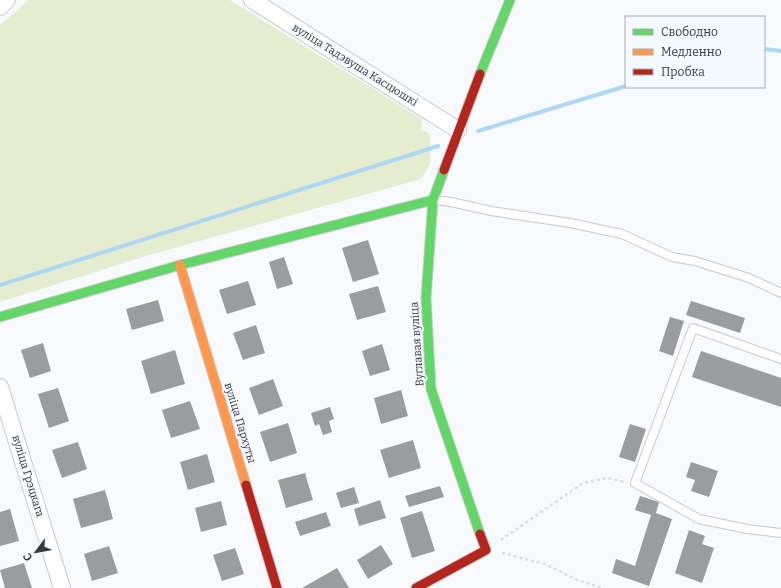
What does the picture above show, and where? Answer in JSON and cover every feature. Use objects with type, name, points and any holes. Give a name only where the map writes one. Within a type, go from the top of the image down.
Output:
[{"type":"street","name":"вуліца Тадэвуша Касцюшкі","points":[[252,0],[458,130]]},
{"type":"street","name":"Вуглавая вуліца","points":[[486,550],[431,389],[426,298],[433,200],[458,130],[510,0]]},
{"type":"street","points":[[0,317],[180,265],[433,200]]},
{"type":"street","name":"вуліца Пархуты","points":[[180,265],[277,588]]},
{"type":"street","name":"вуліца Грэцкага","points":[[0,387],[62,588]]},
{"type":"street","points":[[416,588],[486,550]]},
{"type":"lane","points":[[433,200],[451,202],[491,211],[570,223],[622,234],[672,257],[696,261],[749,278],[781,293]]},
{"type":"lane","points":[[781,359],[693,328],[635,484],[699,519],[747,529],[781,533]]},
{"type":"path","points":[[486,550],[583,483],[607,478],[635,484]]},
{"type":"path","points":[[486,550],[510,554],[545,564],[576,580],[603,588]]},
{"type":"green space","points":[[27,0],[230,0],[422,119],[421,129],[430,134],[430,164],[421,179],[146,256],[0,302],[0,25]]},
{"type":"building","points":[[368,240],[379,274],[353,282],[342,248]]},
{"type":"building","points":[[284,257],[293,284],[277,289],[269,262]]},
{"type":"building","points":[[248,281],[256,305],[227,314],[219,290]]},
{"type":"building","points":[[378,286],[386,312],[357,320],[349,294]]},
{"type":"building","points":[[158,300],[164,321],[132,330],[126,309]]},
{"type":"building","points":[[691,301],[745,318],[740,333],[686,315]]},
{"type":"building","points":[[670,317],[684,321],[673,356],[659,351]]},
{"type":"building","points":[[256,325],[265,353],[243,360],[233,333]]},
{"type":"building","points":[[43,343],[51,371],[30,378],[21,350]]},
{"type":"building","points":[[382,344],[390,370],[370,376],[362,351]]},
{"type":"building","points":[[175,350],[185,384],[151,394],[141,361]]},
{"type":"building","points":[[701,351],[781,378],[781,407],[692,377]]},
{"type":"building","points":[[273,379],[283,406],[259,415],[249,388]]},
{"type":"building","points":[[58,388],[69,421],[49,428],[38,394]]},
{"type":"building","points":[[401,390],[408,416],[381,424],[374,398]]},
{"type":"building","points":[[190,401],[200,429],[171,438],[162,410]]},
{"type":"building","points":[[330,407],[334,419],[329,421],[332,432],[323,435],[319,424],[315,426],[311,413]]},
{"type":"building","points":[[288,423],[297,453],[270,462],[260,432]]},
{"type":"building","points":[[630,424],[646,429],[635,462],[619,457]]},
{"type":"building","points":[[413,440],[421,468],[389,478],[380,450]]},
{"type":"building","points":[[78,442],[87,469],[62,478],[52,450]]},
{"type":"building","points":[[207,454],[215,482],[188,490],[180,462]]},
{"type":"building","points":[[691,462],[718,471],[709,497],[691,491],[695,480],[686,477]]},
{"type":"building","points":[[305,473],[313,500],[286,508],[278,480]]},
{"type":"building","points":[[440,486],[444,497],[409,507],[405,496]]},
{"type":"building","points":[[354,487],[359,503],[341,508],[336,493]]},
{"type":"building","points":[[105,490],[113,519],[81,528],[73,499]]},
{"type":"building","points":[[640,496],[659,502],[656,513],[672,519],[649,586],[612,573],[616,559],[635,566],[651,515],[635,510]]},
{"type":"building","points":[[380,500],[386,518],[359,526],[354,509]]},
{"type":"building","points":[[221,501],[227,525],[201,532],[195,508]]},
{"type":"building","points":[[10,509],[19,541],[0,546],[0,512]]},
{"type":"building","points":[[422,511],[435,551],[412,558],[400,518]]},
{"type":"building","points":[[326,512],[331,526],[300,536],[295,522]]},
{"type":"building","points":[[689,530],[705,536],[702,544],[714,548],[702,583],[675,573]]},
{"type":"building","points":[[381,545],[393,564],[368,579],[357,560]]},
{"type":"building","points":[[109,546],[118,573],[92,581],[84,554]]},
{"type":"building","points":[[235,548],[244,574],[222,581],[213,555]]},
{"type":"building","points":[[24,563],[32,588],[5,588],[0,570]]},
{"type":"building","points":[[337,568],[349,588],[302,588]]},
{"type":"waterway","points":[[765,49],[781,51]]},
{"type":"waterway","points":[[478,131],[625,86]]},
{"type":"waterway","points":[[0,285],[438,146]]},
{"type":"traffic: fast","points":[[480,74],[510,0]]},
{"type":"traffic: fast","points":[[444,170],[433,200],[426,298],[431,389],[480,534]]},
{"type":"traffic: fast","points":[[0,317],[180,265],[433,200]]},
{"type":"traffic: slow","points":[[180,265],[246,485]]},
{"type":"traffic: jam","points":[[444,170],[480,74]]},
{"type":"traffic: jam","points":[[246,485],[277,588]]},
{"type":"traffic: jam","points":[[416,588],[486,550],[480,534]]}]
